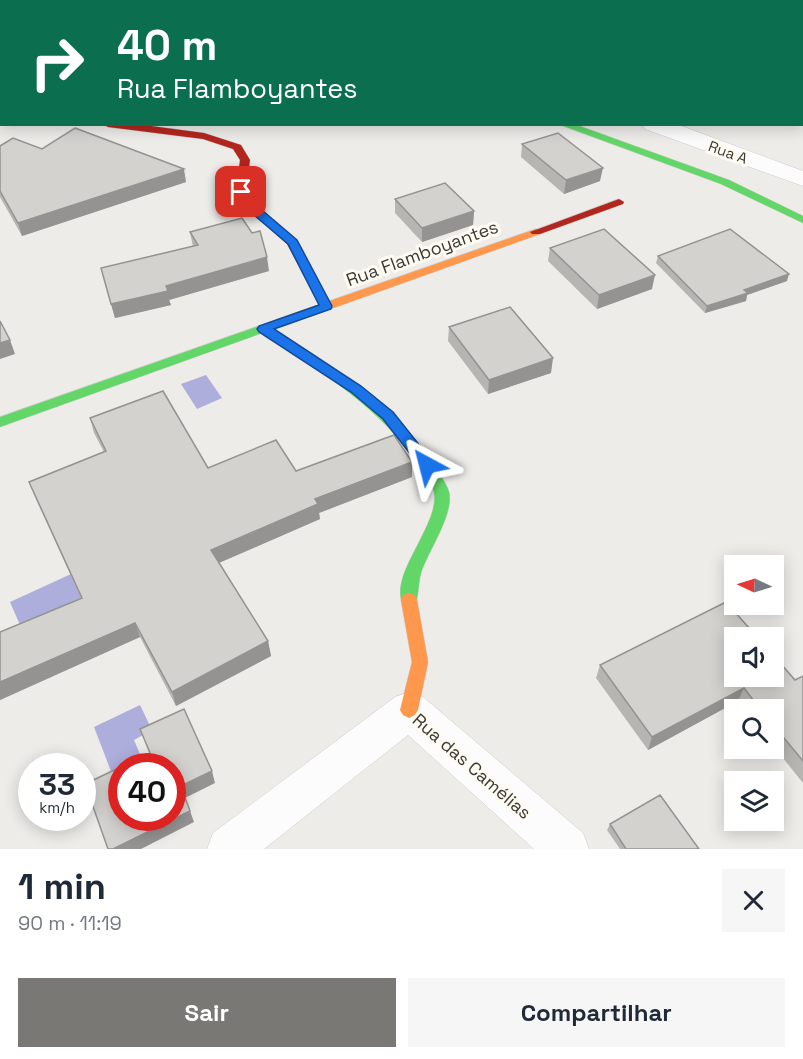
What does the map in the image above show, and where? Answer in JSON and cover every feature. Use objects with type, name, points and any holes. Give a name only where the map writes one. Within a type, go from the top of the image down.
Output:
[{"type":"street","points":[[124,126],[219,138],[239,148],[243,154],[244,166],[241,192],[252,207],[292,242],[326,306]]},
{"type":"street","points":[[569,126],[725,182],[803,220]]},
{"type":"street","name":"Rua A","points":[[658,126],[803,179]]},
{"type":"street","name":"Rua Flamboyantes","points":[[0,422],[619,202]]},
{"type":"street","name":"Rua das Camélias","points":[[264,329],[356,389],[388,416],[427,465],[443,494],[438,522],[408,585],[409,608],[420,662],[409,710],[567,849]]},
{"type":"street","points":[[229,849],[409,710]]},
{"type":"water","points":[[206,375],[222,398],[197,409],[181,384]]},
{"type":"water","points":[[71,574],[82,597],[20,625],[10,602]]},
{"type":"water","points":[[140,705],[152,730],[134,740],[139,753],[108,753],[108,763],[94,727]]},
{"type":"building","points":[[75,128],[184,169],[18,223],[0,191],[0,146],[13,138],[42,149]]},
{"type":"building","points":[[558,133],[603,168],[566,180],[522,144]]},
{"type":"building","points":[[445,183],[474,211],[422,228],[395,199]]},
{"type":"building","points":[[242,218],[252,233],[260,231],[267,257],[166,286],[168,291],[111,304],[101,268],[198,245],[190,232]]},
{"type":"building","points":[[604,229],[655,275],[599,295],[550,248]]},
{"type":"building","points":[[730,229],[789,274],[744,290],[748,293],[707,306],[658,256]]},
{"type":"building","points":[[510,307],[553,358],[489,380],[449,327]]},
{"type":"building","points":[[0,321],[10,340],[0,343]]},
{"type":"building","points":[[163,391],[208,468],[276,440],[296,471],[394,435],[412,462],[315,499],[318,504],[211,550],[268,641],[172,692],[135,623],[0,682],[0,632],[82,598],[29,482],[106,451],[90,418]]},
{"type":"building","points":[[724,603],[724,615],[738,615],[748,627],[724,627],[724,687],[784,687],[784,667],[795,680],[803,676],[803,761],[784,738],[784,699],[752,699],[744,688],[652,737],[600,665]]},
{"type":"building","points":[[184,709],[212,771],[186,784],[186,753],[150,753],[140,729]]},
{"type":"building","points":[[108,773],[108,831],[149,831],[113,849],[108,849],[96,815],[96,779]]},
{"type":"building","points":[[660,795],[699,849],[626,849],[610,824]]},
{"type":"building","points":[[186,800],[190,811],[186,813]]},
{"type":"traffic: fast","points":[[569,126],[725,182],[803,220]]},
{"type":"traffic: fast","points":[[0,422],[279,323]]},
{"type":"traffic: fast","points":[[264,329],[334,374],[378,409],[416,449],[438,485],[442,494],[440,511],[413,574],[409,600]]},
{"type":"traffic: slow","points":[[279,323],[536,232]]},
{"type":"traffic: slow","points":[[409,600],[420,662],[409,710]]},
{"type":"traffic: jam","points":[[124,126],[204,136],[237,147],[245,160],[241,192],[252,207],[292,242],[326,306]]},
{"type":"traffic: jam","points":[[536,232],[619,202]]},
{"type":"route","points":[[241,192],[252,207],[292,242],[326,306],[264,329],[356,389],[388,416],[427,465]]}]
